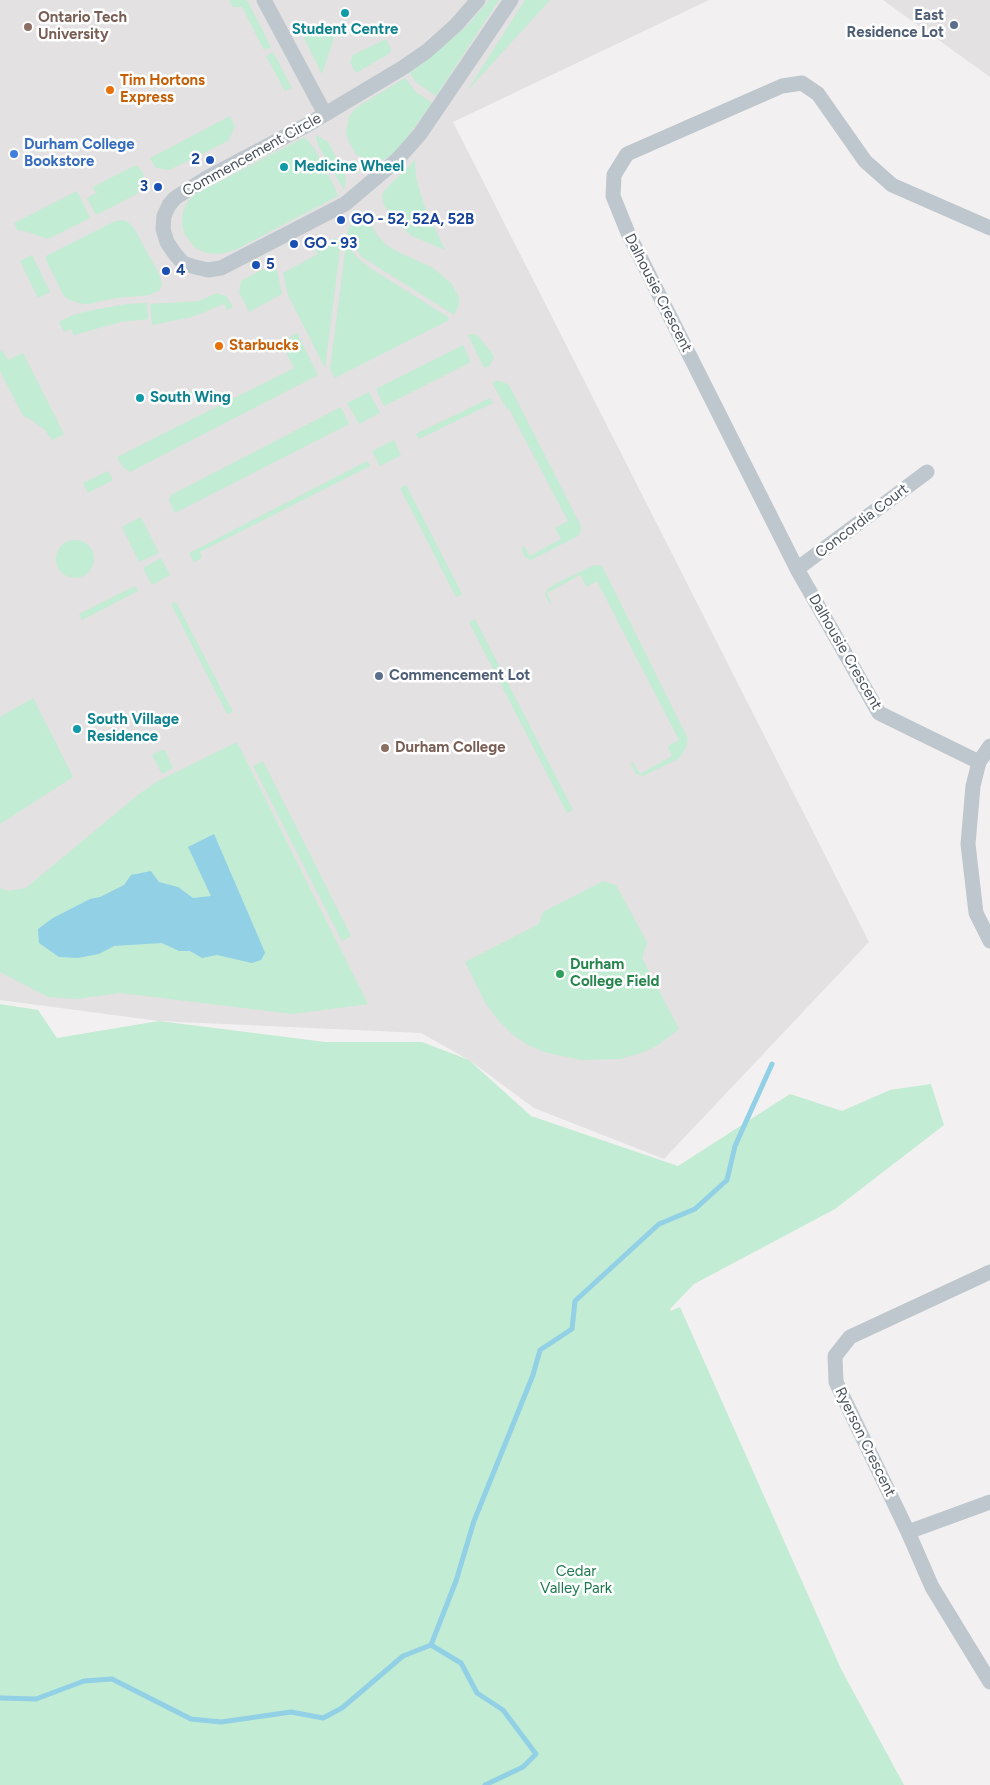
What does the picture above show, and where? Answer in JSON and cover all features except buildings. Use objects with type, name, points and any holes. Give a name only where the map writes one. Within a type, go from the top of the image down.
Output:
[{"type":"street","points":[[264,0],[325,114]]},
{"type":"street","name":"Commencement Circle","points":[[478,0],[456,25],[427,51],[404,67],[307,125],[192,186],[175,198],[164,216],[163,229],[167,242],[175,254],[184,262],[195,267],[208,270],[221,268],[345,204],[397,160],[420,134],[511,0]]},
{"type":"street","name":"Dalhousie Crescent","points":[[979,762],[879,713],[797,569],[628,233],[614,196],[614,175],[628,154],[782,86],[802,83],[818,94],[865,161],[892,185],[990,228]]},
{"type":"street","name":"Concordia Court","points":[[797,569],[927,472]]},
{"type":"street","points":[[990,746],[979,762],[973,786],[968,844],[976,913],[990,941]]},
{"type":"street","name":"Ryerson Crescent","points":[[990,1272],[850,1338],[835,1356],[836,1382],[908,1532],[932,1587],[990,1682]]},
{"type":"street","points":[[908,1532],[990,1502]]},
{"type":"shaded area","name":"Durham College","points":[[0,0],[709,0],[453,122],[869,942],[664,1159],[534,1108],[469,1060],[421,1033],[159,1021],[0,1000]]},
{"type":"shaded area","points":[[883,0],[990,0],[990,77]]},
{"type":"green space","points":[[229,0],[247,0],[271,47],[264,50],[242,7],[233,7]]},
{"type":"green space","points":[[489,0],[499,0],[436,96],[415,81],[410,73],[469,24]]},
{"type":"green space","points":[[525,0],[550,0],[467,91]]},
{"type":"green space","points":[[324,24],[334,32],[334,38],[322,74],[303,36],[319,25]]},
{"type":"green space","points":[[386,39],[391,49],[390,53],[356,73],[350,62],[353,55]]},
{"type":"green space","points":[[273,52],[292,88],[285,91],[266,56]]},
{"type":"green space","points":[[405,78],[416,92],[432,103],[393,154],[386,159],[377,161],[362,158],[356,154],[348,140],[346,132],[349,117],[362,104]]},
{"type":"green space","points":[[230,116],[235,127],[228,141],[169,170],[156,168],[150,158]]},
{"type":"green space","points":[[316,135],[328,142],[343,170],[346,180],[344,190],[318,145]]},
{"type":"green space","points":[[305,137],[315,150],[338,196],[235,250],[220,254],[206,253],[194,247],[184,233],[182,223],[183,212],[188,201],[195,194]]},
{"type":"green space","points":[[415,160],[416,178],[424,205],[445,250],[412,236],[399,225],[384,205],[382,196],[384,191]]},
{"type":"green space","points":[[136,165],[143,173],[144,178],[137,194],[96,215],[87,198],[96,193],[93,187]]},
{"type":"green space","points":[[77,191],[90,218],[48,239],[21,230],[18,231],[14,223]]},
{"type":"green space","points":[[365,217],[385,244],[433,268],[451,283],[459,298],[459,304],[454,315],[362,257],[347,236],[349,227]]},
{"type":"green space","points":[[123,220],[134,228],[160,276],[162,284],[160,290],[149,295],[116,298],[89,304],[69,300],[64,296],[46,260],[46,256],[113,222]]},
{"type":"green space","points":[[335,238],[341,242],[325,368],[288,295],[283,273],[318,254],[315,248]]},
{"type":"green space","points":[[346,245],[370,268],[448,317],[449,320],[335,378],[330,369]]},
{"type":"green space","points":[[32,255],[50,292],[38,298],[20,261]]},
{"type":"green space","points":[[275,263],[282,294],[249,312],[239,292],[241,281]]},
{"type":"green space","points":[[217,293],[226,296],[233,307],[227,310],[224,304],[192,317],[152,325],[150,304],[199,301]]},
{"type":"green space","points":[[147,303],[148,319],[121,322],[74,335],[71,329],[64,332],[59,322],[73,315],[93,310],[127,304]]},
{"type":"green space","points":[[297,333],[318,375],[130,472],[122,466],[117,457],[294,368],[281,342]]},
{"type":"green space","points":[[474,334],[478,336],[494,358],[489,366],[484,368],[468,335]]},
{"type":"green space","points":[[463,345],[471,362],[384,406],[376,389]]},
{"type":"green space","points":[[2,350],[8,360],[23,353],[64,434],[52,440],[45,430],[23,416],[0,371],[0,352]]},
{"type":"green space","points":[[496,381],[509,385],[581,526],[578,536],[531,560],[525,557],[522,547],[524,546],[530,556],[561,539],[555,528],[568,521],[509,409],[507,409],[492,383]]},
{"type":"green space","points":[[369,392],[380,413],[359,424],[347,403]]},
{"type":"green space","points":[[490,398],[493,403],[419,439],[416,434]]},
{"type":"green space","points":[[341,407],[349,424],[175,513],[169,500],[171,495]]},
{"type":"green space","points":[[394,440],[401,455],[380,466],[372,451]]},
{"type":"green space","points":[[367,461],[370,466],[200,552],[202,558],[194,562],[189,553]]},
{"type":"green space","points":[[108,471],[113,480],[88,493],[83,483]]},
{"type":"green space","points":[[406,485],[462,594],[456,597],[400,488]]},
{"type":"green space","points":[[141,517],[159,553],[139,562],[122,527]]},
{"type":"green space","points":[[75,540],[88,546],[94,559],[88,572],[75,578],[62,572],[56,559],[62,546]]},
{"type":"green space","points":[[161,558],[170,575],[152,585],[143,568]]},
{"type":"green space","points":[[594,565],[602,566],[687,737],[687,745],[678,759],[643,776],[636,774],[631,765],[632,761],[640,774],[672,756],[668,746],[679,740],[597,581],[587,587],[580,575],[547,593],[552,604],[545,594],[555,584]]},
{"type":"green space","points":[[135,586],[138,591],[82,620],[79,614]]},
{"type":"green space","points":[[176,602],[233,712],[227,714],[171,604]]},
{"type":"green space","points":[[475,619],[573,810],[567,813],[469,622]]},
{"type":"green space","points":[[33,698],[73,777],[0,824],[0,717]]},
{"type":"green space","points":[[237,742],[368,1004],[293,1014],[120,993],[76,999],[48,997],[0,972],[0,888],[8,891],[26,888],[139,794],[158,781]]},
{"type":"green space","points":[[165,750],[173,768],[162,774],[152,755]]},
{"type":"green space","points":[[263,761],[351,936],[342,941],[253,766]]},
{"type":"green space","name":"Durham College Field","points":[[603,881],[616,885],[647,942],[642,958],[679,1029],[658,1045],[641,1053],[620,1059],[581,1060],[544,1052],[526,1044],[512,1034],[498,1020],[486,1004],[465,962],[539,924],[543,912]]},
{"type":"green space","name":"Cedar Valley Park","points":[[0,1004],[38,1010],[57,1038],[159,1021],[325,1042],[422,1042],[469,1060],[531,1116],[678,1166],[790,1094],[842,1111],[890,1090],[931,1084],[944,1125],[835,1209],[694,1284],[670,1309],[671,1311],[680,1307],[841,1669],[904,1785],[0,1785]]},
{"type":"water","points":[[214,834],[265,953],[261,960],[252,963],[217,955],[202,958],[190,951],[179,951],[162,943],[114,946],[99,954],[78,958],[59,957],[39,943],[38,929],[53,918],[90,899],[100,897],[124,885],[131,875],[151,871],[159,882],[178,887],[193,898],[211,896],[188,847]]},
{"type":"waterway","points":[[431,1645],[456,1581],[474,1521],[533,1375],[540,1350],[572,1329],[575,1301],[659,1224],[695,1209],[727,1180],[735,1146],[772,1064]]},
{"type":"waterway","points":[[431,1645],[461,1663],[477,1693],[503,1710],[536,1754],[523,1767],[485,1785]]},
{"type":"waterway","points":[[0,1698],[36,1699],[84,1681],[112,1679],[191,1719],[221,1722],[291,1712],[323,1718],[342,1708],[403,1656],[431,1645]]},
{"type":"place","name":"Student Centre","points":[[345,13]]},
{"type":"place","name":"East Residence Lot","points":[[954,25]]},
{"type":"place","name":"Ontario Tech University","points":[[28,27]]},
{"type":"place","name":"Tim Hortons Express","points":[[110,90]]},
{"type":"place","name":"Durham College Bookstore","points":[[14,154]]},
{"type":"place","name":"2","points":[[210,160]]},
{"type":"place","name":"Medicine Wheel","points":[[284,167]]},
{"type":"place","name":"3","points":[[158,187]]},
{"type":"place","name":"GO - 52, 52A, 52B","points":[[341,220]]},
{"type":"place","name":"GO - 93","points":[[294,244]]},
{"type":"place","name":"5","points":[[256,265]]},
{"type":"place","name":"4","points":[[166,271]]},
{"type":"place","name":"Starbucks","points":[[219,346]]},
{"type":"place","name":"South Wing","points":[[140,398]]},
{"type":"place","name":"Commencement Lot","points":[[379,676]]},
{"type":"place","name":"South Village Residence","points":[[77,729]]},
{"type":"place","name":"Durham College","points":[[385,748]]},
{"type":"place","name":"Durham College Field","points":[[560,974]]}]
